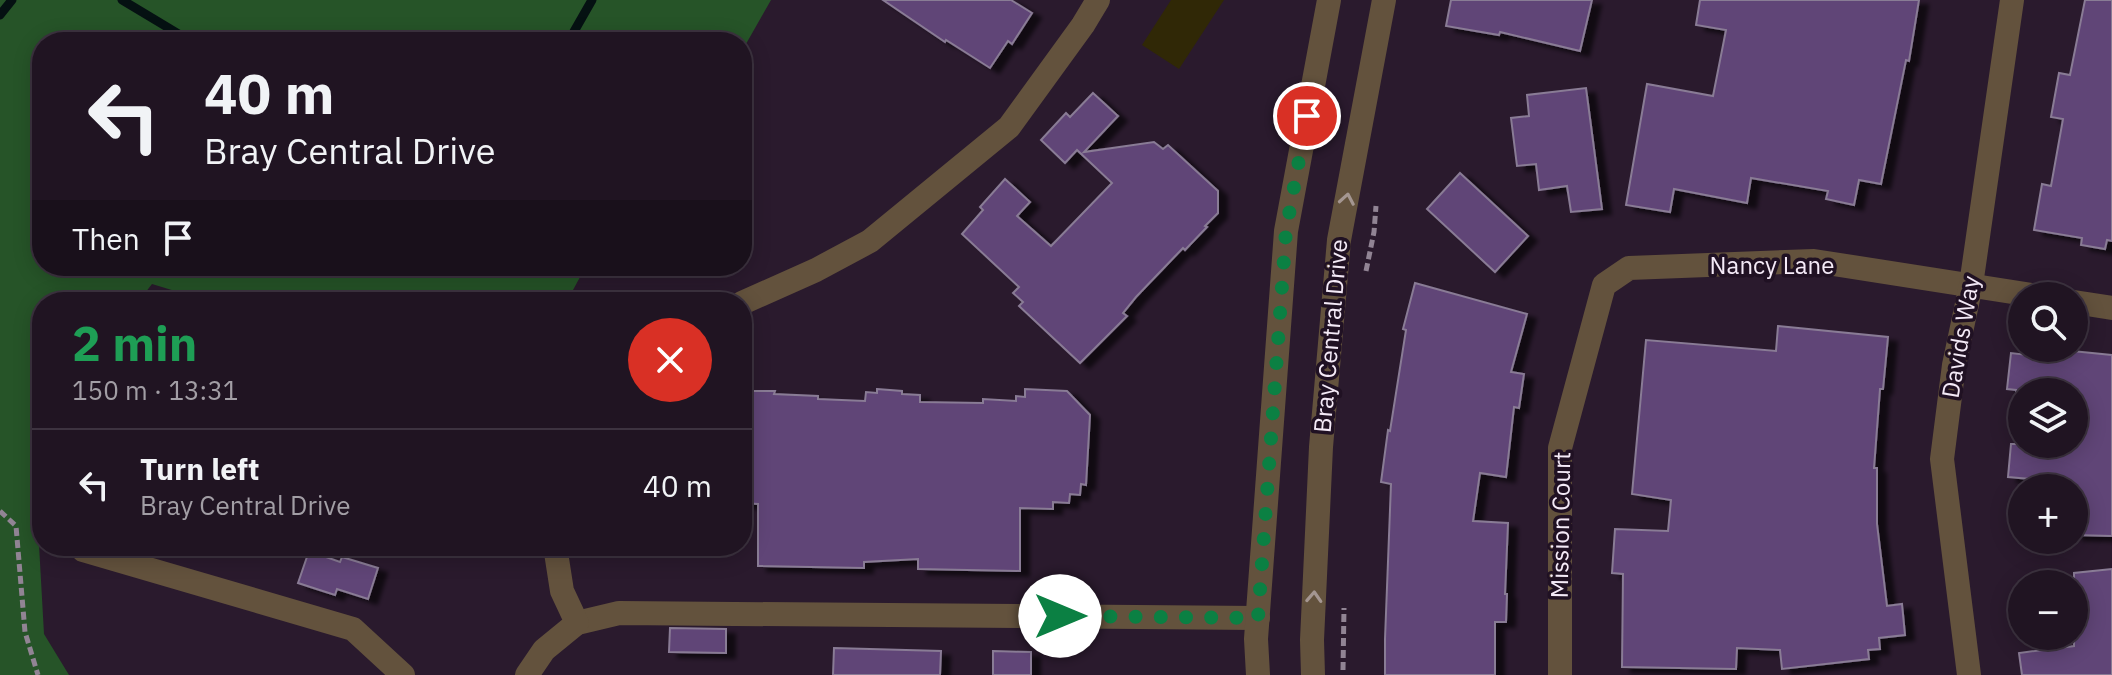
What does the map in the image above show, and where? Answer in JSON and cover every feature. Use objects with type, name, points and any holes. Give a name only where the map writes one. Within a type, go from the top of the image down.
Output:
[{"type":"street","points":[[752,299],[870,241],[1009,127],[1098,0]]},
{"type":"street","points":[[1258,675],[1258,618],[1286,231],[1329,0]]},
{"type":"street","name":"Bray Central Drive","points":[[1313,675],[1321,447],[1339,240],[1384,0]]},
{"type":"street","name":"Davids Way","points":[[1969,675],[1942,459],[1954,365],[1971,285],[2012,0]]},
{"type":"street","name":"Nancy Lane","points":[[1604,285],[1629,268],[1814,261],[2008,291]]},
{"type":"street","name":"Mission Court","points":[[1560,675],[1560,448],[1604,285]]},
{"type":"street","points":[[2088,304],[2112,308]]},
{"type":"street","points":[[104,556],[353,629],[403,675]]},
{"type":"street","points":[[557,556],[562,591],[577,623]]},
{"type":"street","points":[[527,675],[544,650],[577,623],[619,613],[1258,618]]},
{"type":"path","points":[[1365,276],[1377,196]]},
{"type":"path","points":[[0,511],[16,526],[25,632],[38,675]]},
{"type":"path","points":[[1342,675],[1344,602]]},
{"type":"green space","points":[[0,0],[771,0],[752,33],[32,32],[32,276],[581,276],[571,292],[178,292],[152,284],[146,292],[32,292],[32,556],[40,556],[44,634],[69,675],[0,675]]},
{"type":"sand","points":[[1171,0],[1224,0],[1179,69],[1142,45]]},
{"type":"building","points":[[883,0],[1011,0],[1032,13],[1012,44],[1008,41],[990,68]]},
{"type":"building","points":[[1451,0],[1592,0],[1580,51],[1500,32],[1499,35],[1446,26]]},
{"type":"building","points":[[1700,0],[1919,0],[1909,61],[1906,60],[1881,184],[1859,180],[1854,205],[1826,199],[1828,191],[1751,178],[1747,203],[1674,189],[1670,212],[1626,205],[1647,84],[1713,96],[1726,30],[1696,25]]},
{"type":"building","points":[[2085,0],[2112,0],[2112,241],[2107,240],[2105,249],[2081,245],[2082,238],[2034,230],[2042,184],[2051,186],[2063,119],[2051,117],[2059,73],[2070,75]]},
{"type":"building","points":[[1586,88],[1602,209],[1571,212],[1567,186],[1539,190],[1536,164],[1517,166],[1511,118],[1529,116],[1527,95]]},
{"type":"building","points":[[1093,93],[1118,116],[1084,152],[1154,142],[1163,149],[1168,145],[1218,191],[1218,213],[1136,297],[1123,313],[1127,316],[1080,363],[1019,306],[1023,302],[1013,293],[1019,287],[962,234],[983,210],[980,207],[1005,179],[1030,202],[1017,216],[1051,246],[1112,183],[1077,150],[1065,163],[1041,140],[1066,113],[1070,117]]},
{"type":"building","points":[[1460,173],[1528,236],[1495,272],[1427,209]]},
{"type":"building","points":[[1415,283],[1527,314],[1511,372],[1524,374],[1519,408],[1514,407],[1506,477],[1480,473],[1473,521],[1508,523],[1506,622],[1495,622],[1495,675],[1385,675],[1391,484],[1381,482],[1406,330],[1403,329]]},
{"type":"building","points":[[1778,326],[1888,337],[1883,389],[1880,389],[1874,468],[1877,468],[1877,524],[1887,606],[1902,604],[1905,635],[1879,638],[1880,649],[1868,650],[1869,659],[1782,669],[1780,650],[1737,648],[1736,669],[1622,667],[1623,574],[1612,573],[1615,529],[1668,531],[1671,500],[1632,494],[1646,340],[1776,351]]},
{"type":"building","points":[[2088,353],[2112,355],[2112,536],[2088,535],[2088,474],[2008,474],[2010,458],[2088,458],[2088,378],[2008,378],[2010,362],[2088,362]]},
{"type":"building","points":[[877,389],[902,391],[902,394],[920,395],[920,402],[983,403],[983,399],[1016,401],[1016,396],[1025,397],[1025,389],[1067,391],[1090,415],[1086,485],[1081,484],[1080,495],[1070,494],[1069,503],[1053,502],[1053,509],[1020,508],[1020,571],[918,569],[918,559],[864,562],[864,568],[758,566],[758,504],[752,504],[752,391],[865,401],[866,392],[877,393]]},
{"type":"building","points":[[307,556],[323,556],[340,562],[342,557],[378,568],[368,599],[337,589],[335,595],[298,583]]},
{"type":"building","points":[[2112,569],[2112,675],[2022,675],[2019,653],[2088,650],[2088,572]]},
{"type":"building","points":[[670,628],[726,629],[726,653],[669,652]]},
{"type":"building","points":[[834,648],[941,651],[940,675],[833,675]]},
{"type":"building","points":[[993,651],[1031,652],[1031,675],[993,675]]},
{"type":"waterway","points":[[0,15],[12,0]]},
{"type":"waterway","points":[[122,0],[175,32]]},
{"type":"waterway","points":[[574,32],[592,0]]},
{"type":"route","points":[[1060,616],[1258,618],[1286,231],[1307,116]]}]
